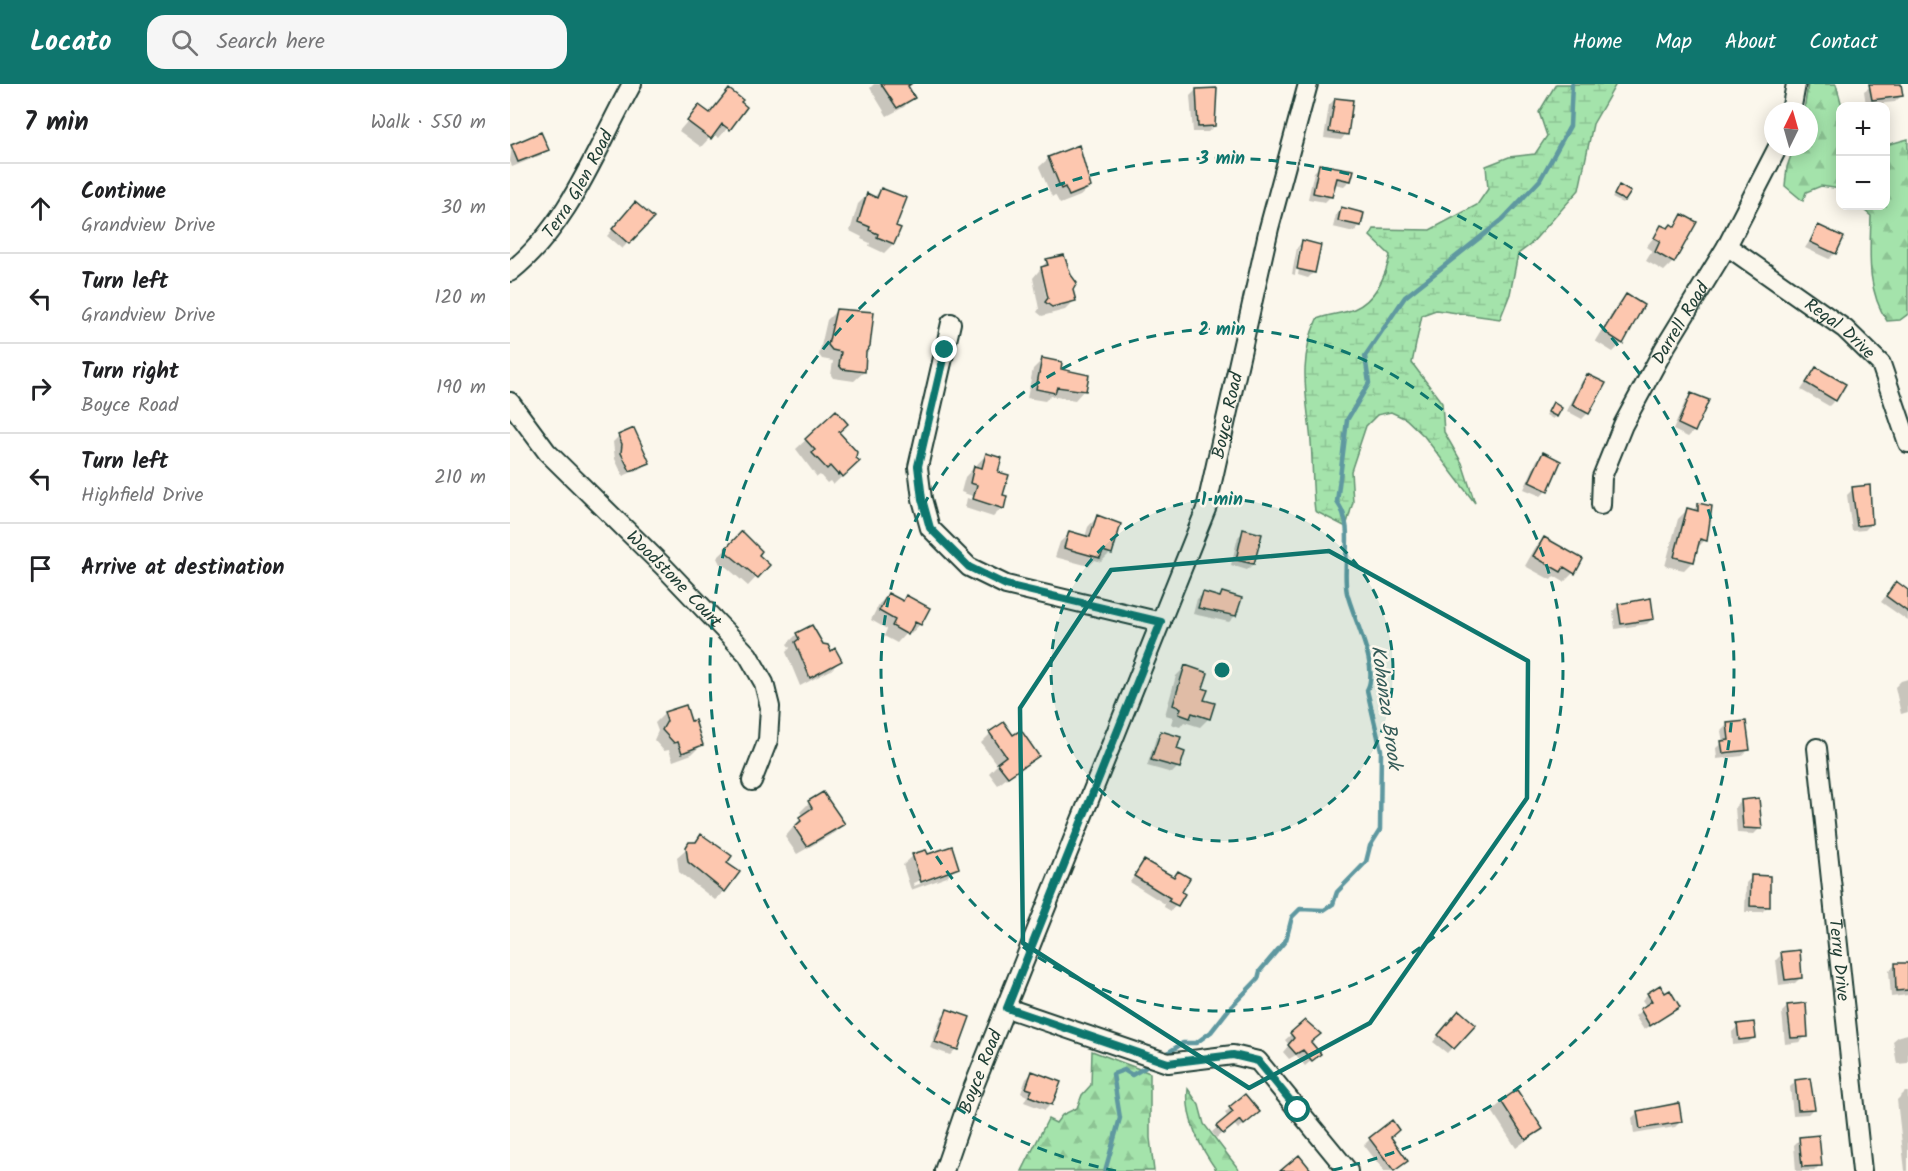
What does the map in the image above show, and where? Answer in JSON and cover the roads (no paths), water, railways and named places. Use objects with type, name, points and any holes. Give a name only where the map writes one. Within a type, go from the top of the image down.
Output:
[{"type":"street","name":"Terra Glen Road","points":[[510,272],[538,247],[565,208],[588,170],[632,84]]},
{"type":"street","name":"Boyce Road","points":[[944,1171],[970,1096],[1206,509],[1269,228],[1308,84]]},
{"type":"street","points":[[1793,102],[1796,84]]},
{"type":"street","name":"Darrell Road","points":[[1601,505],[1602,477],[1623,425],[1664,349],[1727,246],[1773,156]]},
{"type":"street","name":"Regal Drive","points":[[1727,246],[1845,329],[1881,364],[1908,443]]},
{"type":"street","points":[[951,323],[918,466],[922,499],[930,528],[969,567],[1006,585],[1161,622]]},
{"type":"street","name":"Woodstone Court","points":[[510,402],[547,452],[748,655],[764,683],[770,707],[768,740],[752,781]]},
{"type":"street","name":"Terry Drive","points":[[1817,748],[1862,1171]]},
{"type":"street","points":[[1007,1008],[1168,1063],[1233,1055],[1258,1061],[1348,1171]]},
{"type":"waterway","name":"Kohanza Brook","points":[[1163,1056],[1183,1043],[1196,1043],[1211,1032],[1258,979],[1260,971],[1286,940],[1292,917],[1300,909],[1324,910],[1333,904],[1337,892],[1366,862],[1370,846],[1380,830],[1381,750],[1367,690],[1370,680],[1368,656],[1347,593],[1346,523],[1337,502],[1347,420],[1369,383],[1365,356],[1405,297],[1502,220],[1540,180],[1570,126],[1572,84]]},
{"type":"waterway","name":"Kohanza Brook","points":[[1105,1171],[1120,1118],[1113,1074],[1124,1070],[1132,1075],[1153,1063]]}]
